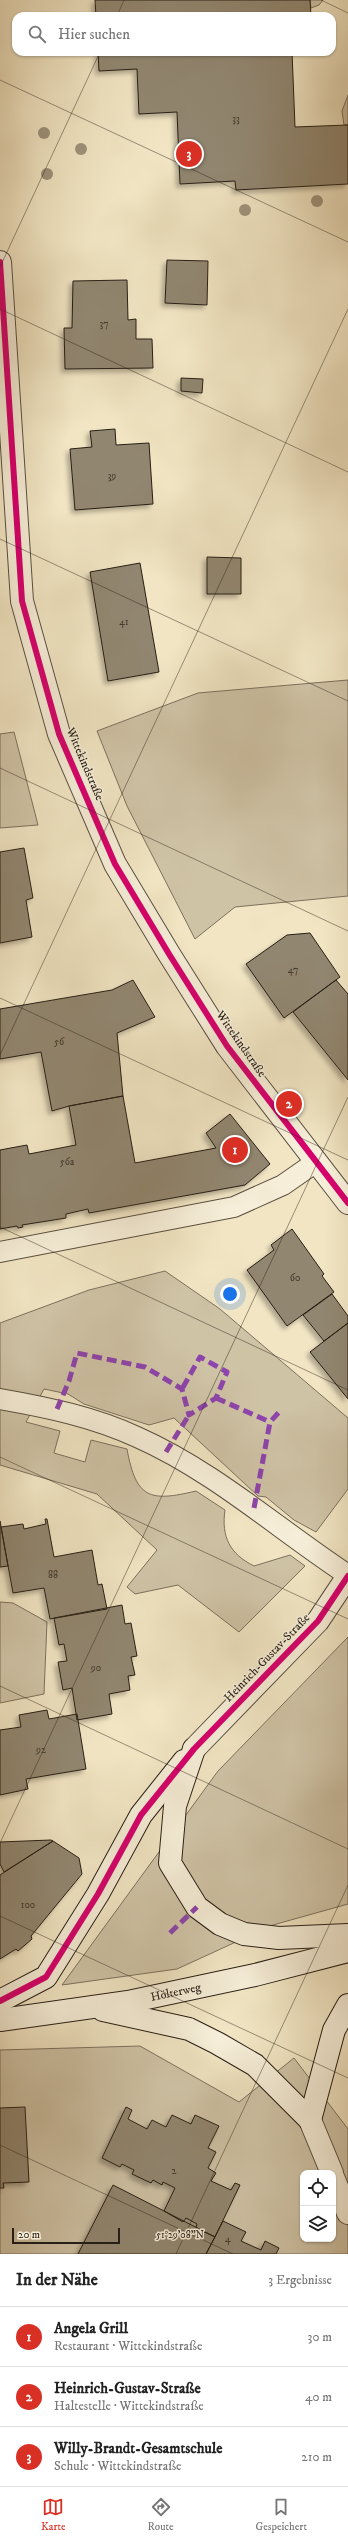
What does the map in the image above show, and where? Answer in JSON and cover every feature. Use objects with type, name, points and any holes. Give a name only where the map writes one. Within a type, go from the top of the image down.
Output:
[{"type":"street","name":"Wittekindstraße","points":[[0,262],[4,383],[22,601],[59,734],[115,864],[169,954],[227,1046],[348,1203]]},
{"type":"street","name":"Heinrich-Gustav-Straße","points":[[0,2001],[46,1977],[98,1894],[141,1815],[194,1749],[318,1621],[348,1576]]},
{"type":"street","name":"Heinrich-Gustav-Straße","points":[[318,1621],[348,1600]]},
{"type":"street","points":[[194,1749],[175,1806],[170,1863],[197,1907],[220,1924],[244,1934],[279,1938],[348,1935]]},
{"type":"street","name":"Hölterweg","points":[[0,2020],[92,2007],[255,1975],[348,1951]]},
{"type":"street","points":[[310,2120],[334,2030],[348,2005]]},
{"type":"street","points":[[92,2007],[189,2029],[255,2065],[310,2120],[331,2170]]},
{"type":"street","points":[[336,2184],[348,2213]]},
{"type":"lane","points":[[0,1252],[234,1207],[271,1191],[316,1162]]},
{"type":"lane","points":[[0,1399],[57,1409],[137,1437],[208,1476],[348,1576]]},
{"type":"shaded area","points":[[310,0],[323,0],[319,5],[311,8]]},
{"type":"shaded area","points":[[348,95],[348,124],[344,125],[342,111]]},
{"type":"shaded area","points":[[348,680],[348,896],[235,907],[195,939],[127,806],[97,731],[198,693]]},
{"type":"shaded area","points":[[14,732],[38,825],[0,828],[0,734]]},
{"type":"shaded area","points":[[165,1271],[220,1309],[348,1418],[348,1489],[316,1532],[294,1520],[266,1497],[258,1496],[174,1418],[149,1425],[84,1404],[68,1394],[44,1389],[26,1422],[60,1431],[54,1453],[85,1462],[91,1440],[127,1449],[135,1478],[141,1487],[148,1493],[156,1496],[167,1496],[196,1491],[225,1510],[224,1528],[229,1544],[239,1556],[254,1566],[290,1555],[305,1566],[239,1632],[178,1585],[135,1594],[127,1587],[157,1550],[97,1494],[0,1465],[0,1323],[89,1290]]},
{"type":"shaded area","points":[[0,1602],[13,1603],[47,1622],[44,1694],[0,1703]]},
{"type":"shaded area","points":[[348,1637],[348,1904],[273,1925],[177,1969],[62,1985],[218,1771]]},
{"type":"shaded area","points":[[140,2046],[239,2102],[294,2058],[348,2129],[348,2254],[0,2254],[0,2050]]},
{"type":"building","points":[[95,0],[310,0],[311,12],[96,12]]},
{"type":"building","points":[[98,56],[292,56],[295,127],[348,125],[348,184],[236,190],[235,181],[180,184],[177,112],[139,114],[137,69],[99,71]]},
{"type":"building","points":[[167,260],[208,261],[207,305],[165,303]]},
{"type":"building","points":[[127,280],[128,320],[136,319],[136,339],[152,339],[153,368],[65,369],[64,328],[72,328],[73,281]]},
{"type":"building","points":[[181,378],[203,379],[202,393],[181,391]]},
{"type":"building","points":[[115,429],[116,445],[149,443],[153,504],[75,510],[70,449],[92,447],[90,431]]},
{"type":"building","points":[[207,557],[241,558],[241,594],[207,594]]},
{"type":"building","points":[[140,563],[159,672],[108,681],[90,572]]},
{"type":"building","points":[[24,848],[33,898],[26,900],[32,937],[0,943],[0,852]]},
{"type":"building","points":[[310,933],[340,977],[284,1018],[246,964],[287,935]]},
{"type":"building","points":[[133,980],[155,1017],[117,1033],[123,1096],[69,1106],[52,1111],[41,1052],[0,1059],[0,1009],[112,990]]},
{"type":"building","points":[[336,980],[348,994],[348,1080],[293,1012]]},
{"type":"building","points":[[123,1096],[135,1163],[216,1148],[206,1133],[230,1114],[270,1164],[245,1185],[89,1213],[88,1209],[66,1214],[66,1218],[22,1225],[23,1227],[18,1228],[17,1226],[0,1229],[0,1150],[27,1145],[29,1154],[76,1145],[69,1106]]},
{"type":"building","points":[[292,1229],[324,1274],[322,1276],[334,1292],[287,1326],[247,1270],[274,1250],[271,1245]]},
{"type":"building","points":[[332,1294],[348,1316],[348,1323],[324,1341],[303,1315]]},
{"type":"building","points":[[348,1323],[348,1399],[310,1352]]},
{"type":"building","points":[[45,1519],[47,1519],[54,1557],[92,1550],[98,1585],[102,1584],[107,1609],[50,1619],[44,1588],[13,1593],[1,1527],[23,1524],[24,1529],[46,1524]]},
{"type":"building","points":[[0,1521],[8,1566],[0,1567]]},
{"type":"building","points":[[122,1605],[125,1624],[131,1623],[137,1656],[131,1657],[135,1675],[128,1676],[130,1690],[109,1694],[112,1714],[77,1720],[72,1688],[63,1690],[58,1662],[67,1661],[64,1644],[59,1645],[54,1618]]},
{"type":"building","points":[[47,1710],[49,1719],[77,1714],[86,1769],[26,1779],[28,1789],[0,1795],[0,1730],[21,1727],[19,1715]]},
{"type":"building","points":[[53,1841],[4,1872],[0,1864],[0,1842]]},
{"type":"building","points":[[53,1841],[79,1858],[82,1874],[31,1936],[32,1939],[18,1951],[16,1949],[0,1959],[0,1875]]},
{"type":"building","points":[[25,2107],[29,2182],[3,2183],[4,2188],[0,2188],[0,2108]]},
{"type":"building","points":[[126,2107],[132,2110],[128,2119],[147,2129],[152,2120],[166,2127],[172,2115],[191,2124],[195,2115],[219,2126],[208,2148],[216,2152],[208,2168],[216,2173],[211,2181],[231,2190],[235,2183],[240,2185],[215,2237],[196,2228],[197,2224],[186,2218],[183,2222],[164,2211],[175,2188],[163,2182],[162,2185],[153,2180],[151,2183],[132,2174],[134,2170],[122,2164],[120,2167],[102,2158]]},
{"type":"building","points":[[113,2185],[215,2237],[206,2254],[78,2254]]},
{"type":"building","points":[[223,2221],[246,2232],[241,2241],[261,2250],[265,2241],[279,2248],[276,2254],[206,2254]]},
{"type":"marked path","points":[[57,1409],[69,1381],[77,1353],[145,1367],[182,1389],[189,1415],[216,1398],[227,1372],[200,1357],[182,1389]]},
{"type":"marked path","points":[[216,1398],[270,1422]]},
{"type":"marked path","points":[[254,1508],[270,1422],[281,1410]]},
{"type":"marked path","points":[[166,1452],[189,1415]]},
{"type":"marked path","points":[[170,1933],[197,1907]]},
{"type":"cycle path","points":[[0,262],[22,601],[59,734],[115,864],[169,954],[227,1046],[348,1203]]},
{"type":"cycle path","points":[[0,2001],[46,1977],[98,1894],[141,1815],[194,1749],[318,1621],[348,1576]]},
{"type":"place","name":"Willy-Brandt-Gesamtschule","points":[[189,154]]},
{"type":"place","name":"Heinrich-Gustav-Straße","points":[[289,1104]]},
{"type":"place","name":"Angela Grill","points":[[235,1150]]}]
